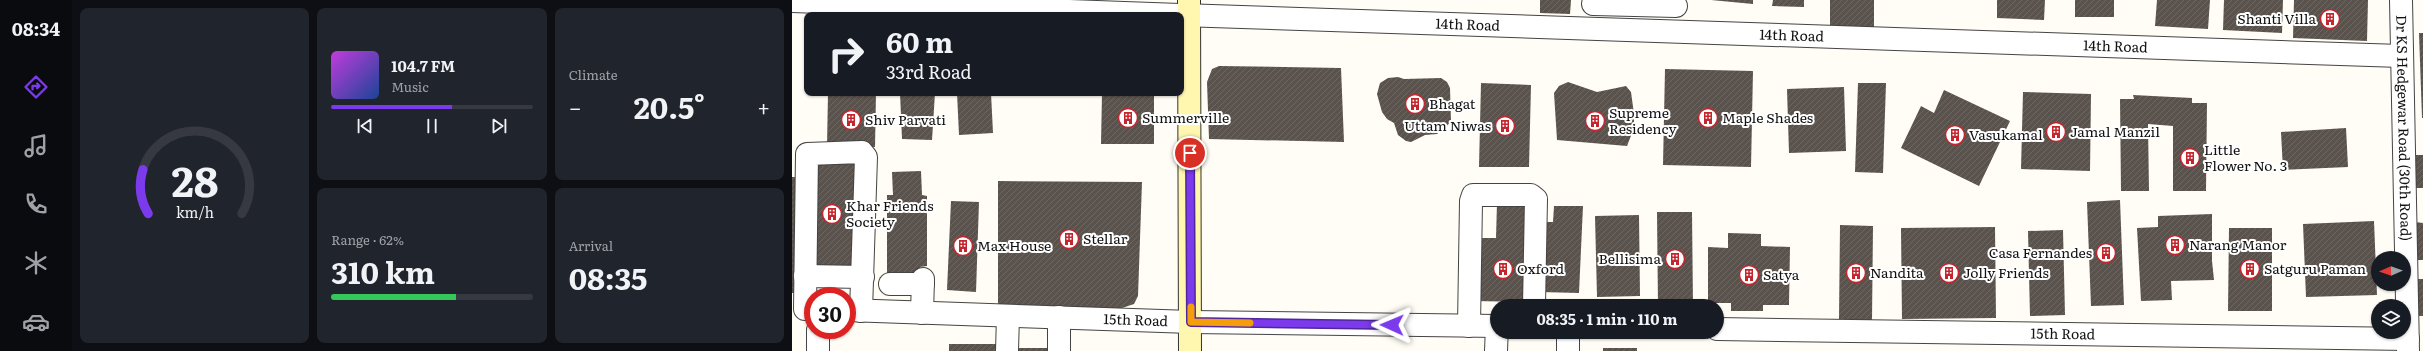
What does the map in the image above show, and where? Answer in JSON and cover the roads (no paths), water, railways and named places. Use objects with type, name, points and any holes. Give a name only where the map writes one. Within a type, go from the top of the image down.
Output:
[{"type":"street","name":"Dr KS Hedgewar Road (30th Road)","points":[[2401,0],[2408,345]]},
{"type":"street","name":"14th Road","points":[[792,1],[948,3],[1185,11],[1592,29],[2401,56]]},
{"type":"street","points":[[1592,29],[1593,2],[1676,3],[1675,32]]},
{"type":"street","points":[[1185,11],[1191,322],[1190,351]]},
{"type":"street","points":[[803,309],[807,154],[862,152],[866,157],[863,277],[856,303]]},
{"type":"street","points":[[1469,326],[1471,201],[1473,195],[1530,195],[1536,199],[1534,299]]},
{"type":"street","points":[[805,276],[863,277]]},
{"type":"street","points":[[890,312],[890,283],[923,282],[922,313]]},
{"type":"street","name":"15th Road","points":[[856,311],[1191,322],[1490,326]]},
{"type":"street","points":[[1007,351],[1008,316]]},
{"type":"street","points":[[1058,317],[1059,351]]},
{"type":"street","name":"15th Road","points":[[1724,329],[2408,345]]},
{"type":"street","points":[[818,339],[818,351]]},
{"type":"street","points":[[1496,339],[1496,351]]},
{"type":"street","points":[[1568,339],[1568,351]]},
{"type":"place","name":"Shanti Villa","points":[[2330,19]]},
{"type":"place","name":"Bhagat","points":[[1415,104]]},
{"type":"place","name":"Summerville","points":[[1128,118]]},
{"type":"place","name":"Maple Shades","points":[[1708,118]]},
{"type":"place","name":"Shiv Parvati","points":[[851,120]]},
{"type":"place","name":"Supreme Residency","points":[[1595,121]]},
{"type":"place","name":"Uttam Niwas","points":[[1505,126]]},
{"type":"place","name":"Jamal Manzil","points":[[2056,132]]},
{"type":"place","name":"Vasukamal","points":[[1955,135]]},
{"type":"place","name":"Little Flower No. 3","points":[[2190,158]]},
{"type":"place","name":"Khar Friends Society","points":[[832,214]]},
{"type":"place","name":"Stellar","points":[[1069,239]]},
{"type":"place","name":"Narang Manor","points":[[2175,245]]},
{"type":"place","name":"Max House","points":[[963,246]]},
{"type":"place","name":"Casa Fernandes","points":[[2106,253]]},
{"type":"place","name":"Bellisima","points":[[1675,259]]},
{"type":"place","name":"Oxford","points":[[1503,269]]},
{"type":"place","name":"Satguru Paman","points":[[2250,269]]},
{"type":"place","name":"Nandita","points":[[1856,273]]},
{"type":"place","name":"Jolly Friends","points":[[1949,273]]},
{"type":"place","name":"Satya","points":[[1749,275]]}]
